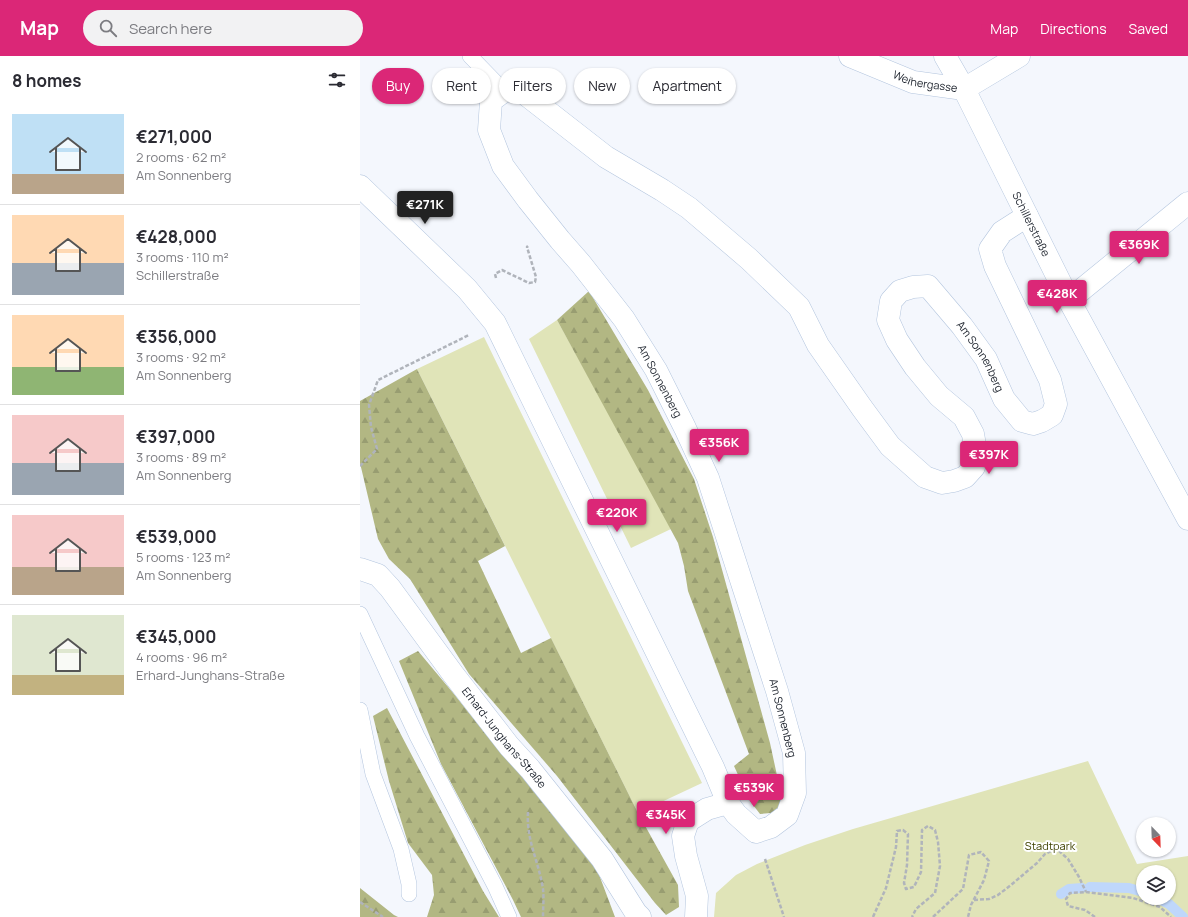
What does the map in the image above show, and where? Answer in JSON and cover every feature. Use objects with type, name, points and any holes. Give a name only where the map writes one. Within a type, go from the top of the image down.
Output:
[{"type":"street","name":"Weihergasse","points":[[850,56],[913,82],[964,89],[1019,56]]},
{"type":"street","name":"Schillerstraße","points":[[945,56],[964,89],[1069,300],[1188,519]]},
{"type":"street","name":"Am Sonnenberg","points":[[360,186],[467,289],[495,323],[713,767],[728,803],[736,814],[756,832],[771,828],[787,815],[795,793],[794,753],[777,691],[708,478],[656,370],[624,319],[528,200],[503,166],[489,130],[491,101],[499,95]]},
{"type":"street","name":"Am Sonnenberg","points":[[538,104],[606,157],[662,190],[689,208],[749,259],[799,307],[818,344],[890,446],[925,477],[942,482],[954,481],[965,477],[974,467],[977,457],[973,434],[964,418],[939,396],[915,367],[897,340],[888,320],[891,301],[900,291],[913,287],[928,286],[962,326],[986,359],[1004,399],[1022,421],[1033,424],[1052,415],[1056,404],[1050,380],[995,266],[990,249],[1002,232],[1027,216]]},
{"type":"street","points":[[1069,300],[1188,203]]},
{"type":"street","name":"Erhard-Junghans-Straße","points":[[360,568],[378,575],[390,588],[504,740],[530,769],[602,859],[640,917]]},
{"type":"street","points":[[696,917],[697,896],[686,856],[683,836],[688,821],[707,809],[728,803]]},
{"type":"lane","points":[[470,56],[499,86]]},
{"type":"lane","points":[[360,614],[418,736],[495,886],[509,917]]},
{"type":"lane","points":[[360,710],[373,774],[401,849],[409,884],[409,894]]},
{"type":"path","points":[[496,283],[495,274],[502,270],[529,283],[535,282],[536,277],[527,247],[532,243]]},
{"type":"path","points":[[360,466],[377,449],[369,404],[378,380],[495,323]]},
{"type":"path","points":[[530,769],[527,821],[528,834],[543,889],[543,917]]},
{"type":"path","points":[[873,917],[886,888],[896,848],[898,831],[903,830],[908,834],[907,865],[904,883],[906,889],[914,887],[921,872],[922,830],[928,826],[935,830],[938,842],[940,866],[935,893],[916,909],[912,917]]},
{"type":"path","points":[[974,900],[989,899],[998,895],[1037,863],[1044,854],[1054,850],[1059,851],[1068,859],[1086,892]]},
{"type":"path","points":[[933,917],[963,889],[969,855],[981,852],[989,861],[984,880],[974,900],[968,917]]},
{"type":"path","points":[[768,867],[784,916]]},
{"type":"path","points":[[1095,917],[1085,910],[1068,906],[1066,899],[1070,893],[1086,892],[1133,898],[1160,907],[1171,917]]},
{"type":"path","points":[[360,902],[384,917]]},
{"type":"green space","points":[[589,291],[648,390],[694,479],[713,537],[770,743],[781,794],[779,808],[771,813],[760,814],[750,801],[734,766],[749,754],[688,591],[678,543],[557,320]]},
{"type":"green space","points":[[557,320],[671,529],[631,548],[529,339]]},
{"type":"green space","points":[[484,337],[702,783],[638,813],[417,369]]},
{"type":"green space","points":[[417,369],[505,546],[478,561],[521,653],[551,638],[638,813],[678,885],[679,907],[666,915],[655,903],[557,776],[469,674],[410,579],[389,559],[378,539],[360,463],[360,401]]},
{"type":"green space","points":[[418,651],[492,742],[592,856],[615,917],[521,917],[441,764],[399,661]]},
{"type":"green space","points":[[387,708],[483,891],[499,917],[427,917],[434,895],[432,875],[408,843],[389,781],[373,716]]},
{"type":"green space","name":"Stadtpark","points":[[1088,761],[1137,864],[1188,856],[1188,917],[714,917],[716,893],[736,875],[757,864],[805,845],[853,829]]},
{"type":"green space","points":[[360,888],[394,915],[398,917],[360,917]]},
{"type":"waterway","points":[[1090,887],[1129,888],[1136,890]]},
{"type":"waterway","points":[[1061,894],[1069,889],[1082,888]]},
{"type":"waterway","points":[[1170,905],[1183,917]]}]
